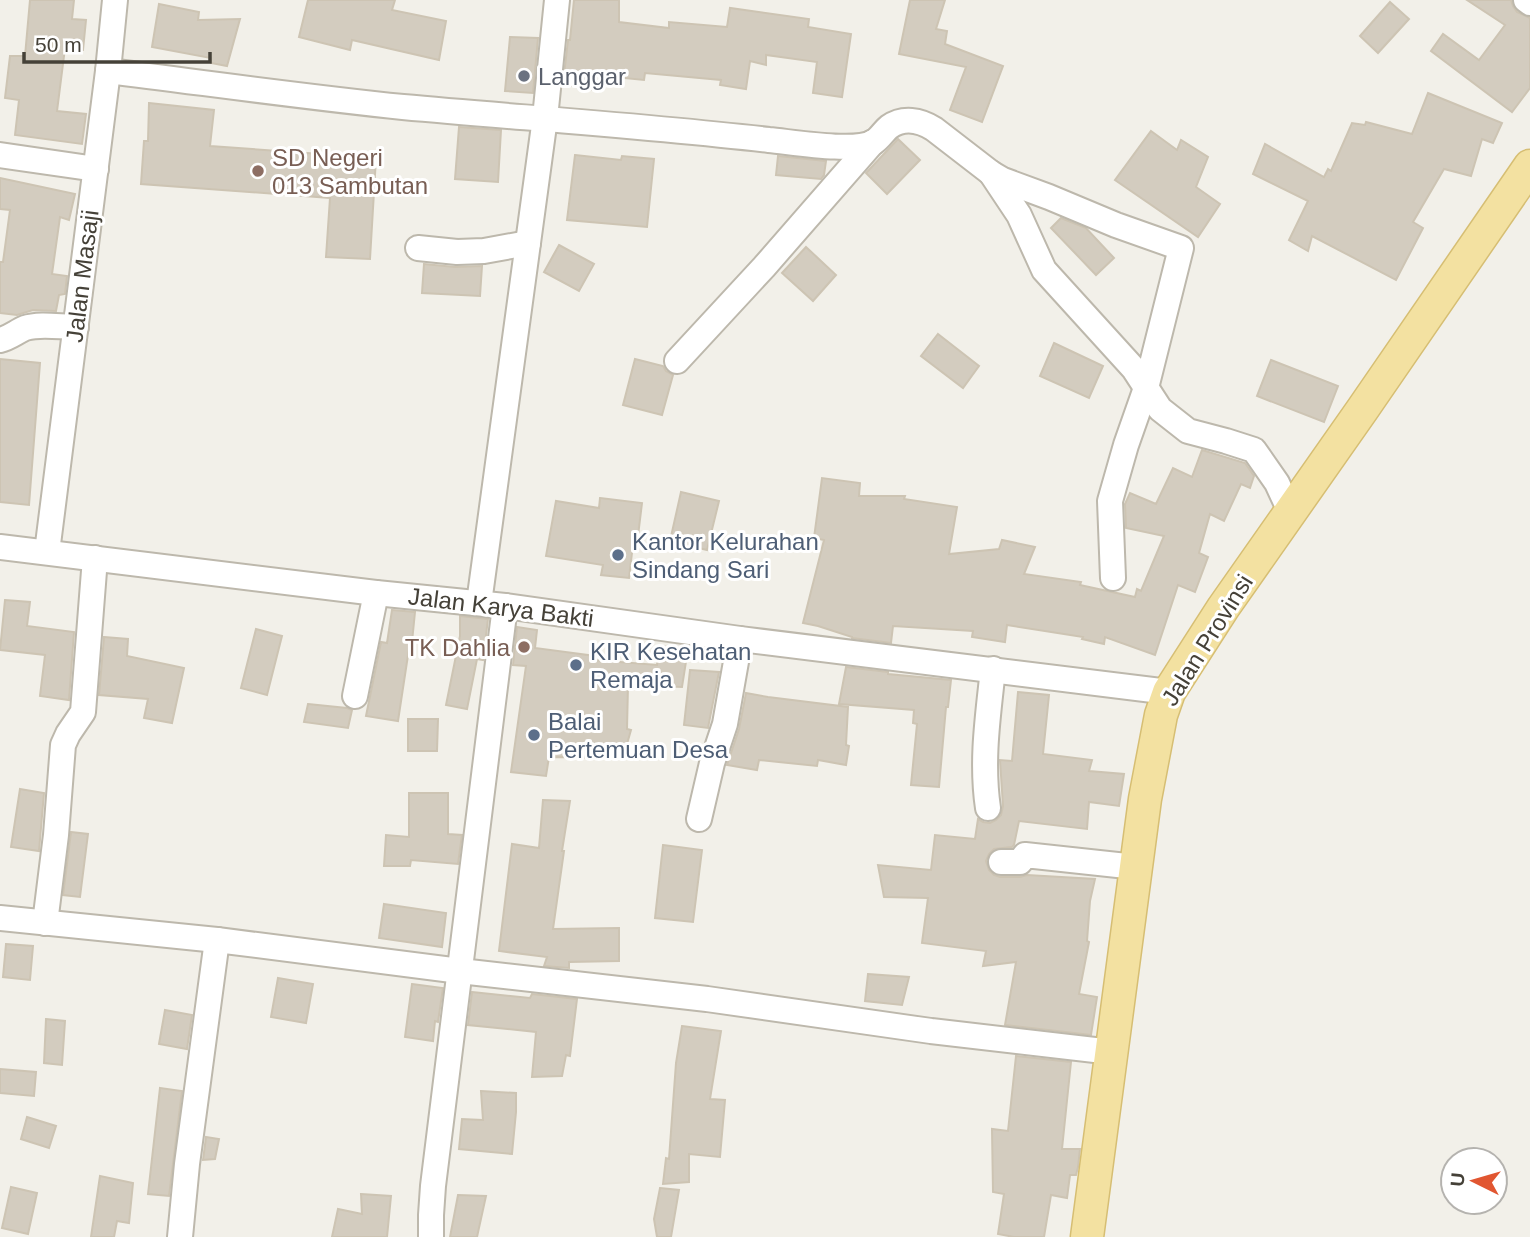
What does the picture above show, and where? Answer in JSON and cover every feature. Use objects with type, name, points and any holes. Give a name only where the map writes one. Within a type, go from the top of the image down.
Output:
[{"type":"main road","name":"Jalan Provinsi","points":[[1087,1237],[1145,799],[1161,715],[1169,692],[1290,511],[1530,166]]},
{"type":"street","name":"Jalan Masaji","points":[[47,552],[115,0]]},
{"type":"street","points":[[479,603],[545,118],[557,0]]},
{"type":"street","points":[[1526,0],[1530,3]]},
{"type":"street","points":[[108,71],[401,106],[766,139],[823,147],[873,142]]},
{"type":"street","points":[[677,360],[764,267],[873,142],[888,128],[904,121],[926,124],[1003,180],[1181,248],[1146,388],[1110,501],[1113,578]]},
{"type":"street","points":[[0,155],[96,169]]},
{"type":"street","points":[[991,173],[1019,215],[1044,270],[1134,369],[1160,409],[1188,431],[1254,450],[1277,483],[1290,511]]},
{"type":"street","points":[[418,248],[457,252],[484,251],[528,243]]},
{"type":"street","points":[[0,340],[34,326],[76,327]]},
{"type":"street","name":"Jalan Karya Bakti","points":[[0,547],[505,606],[740,639],[1169,692]]},
{"type":"street","points":[[45,923],[63,745],[83,712],[94,558]]},
{"type":"street","points":[[355,696],[376,593]]},
{"type":"street","points":[[431,1237],[433,1186],[505,606]]},
{"type":"street","points":[[699,819],[712,763],[725,724],[740,639]]},
{"type":"street","points":[[988,808],[984,755],[993,669]]},
{"type":"street","points":[[1001,862],[1020,862],[1025,855],[1136,867]]},
{"type":"street","points":[[0,918],[217,940],[707,999],[931,1031],[1112,1052]]},
{"type":"street","points":[[180,1237],[217,940]]},
{"type":"building","points":[[30,0],[74,0],[72,19],[86,20],[83,50],[65,48],[57,111],[86,114],[82,144],[15,135],[19,100],[5,98],[10,56],[25,56]]},
{"type":"building","points":[[308,0],[395,0],[392,10],[446,21],[439,60],[352,40],[350,50],[299,37]]},
{"type":"building","points":[[574,0],[619,0],[619,22],[669,28],[669,22],[727,27],[730,8],[809,19],[808,27],[851,34],[842,97],[813,93],[817,62],[766,55],[766,65],[750,61],[746,89],[720,85],[721,80],[645,73],[644,80],[604,76],[599,91],[563,84]]},
{"type":"building","points":[[910,0],[945,0],[936,29],[947,31],[945,44],[1003,66],[982,122],[950,110],[966,67],[899,54]]},
{"type":"building","points":[[1467,0],[1511,0],[1517,12],[1530,18],[1530,88],[1512,112],[1431,51],[1443,34],[1479,60],[1505,25]]},
{"type":"building","points":[[1390,2],[1409,19],[1378,53],[1360,36]]},
{"type":"building","points":[[159,4],[199,12],[198,20],[240,19],[227,66],[211,63],[211,58],[152,47]]},
{"type":"building","name":"Langgar","points":[[510,37],[538,38],[533,93],[505,91]]},
{"type":"building","points":[[1428,93],[1502,123],[1493,143],[1482,139],[1471,176],[1444,169],[1413,222],[1423,228],[1396,280],[1312,236],[1308,251],[1289,240],[1308,201],[1253,174],[1265,144],[1324,177],[1328,169],[1331,171],[1352,123],[1365,125],[1366,122],[1412,134]]},
{"type":"building","name":"SD Negeri 013 Sambutan","points":[[149,103],[214,110],[210,146],[376,158],[370,259],[326,257],[330,198],[141,184],[144,141],[148,141]]},
{"type":"building","points":[[459,127],[501,130],[498,182],[455,179]]},
{"type":"building","points":[[1151,131],[1177,150],[1181,140],[1208,157],[1196,187],[1220,204],[1198,237],[1115,180]]},
{"type":"building","points":[[898,139],[920,160],[887,194],[866,173]]},
{"type":"building","points":[[575,155],[621,160],[622,156],[654,159],[647,227],[567,220]]},
{"type":"building","points":[[778,156],[826,161],[824,175],[821,179],[776,175]]},
{"type":"building","points":[[0,178],[75,194],[69,220],[60,217],[52,274],[67,276],[65,294],[59,295],[56,311],[33,310],[17,315],[0,313],[0,262],[3,262],[10,210],[0,209]]},
{"type":"building","points":[[1061,218],[1086,228],[1114,258],[1096,275],[1051,228]]},
{"type":"building","points":[[559,245],[594,264],[579,291],[544,272]]},
{"type":"building","points":[[806,247],[836,275],[813,301],[782,273]]},
{"type":"building","points":[[424,264],[482,266],[480,296],[422,293]]},
{"type":"building","points":[[938,334],[979,366],[963,388],[921,356]]},
{"type":"building","points":[[1054,343],[1103,366],[1089,398],[1040,376]]},
{"type":"building","points":[[0,359],[40,363],[29,505],[0,502]]},
{"type":"building","points":[[635,359],[663,366],[673,375],[662,415],[623,405]]},
{"type":"building","points":[[1271,360],[1338,386],[1324,422],[1257,396]]},
{"type":"building","points":[[1202,450],[1245,463],[1254,476],[1250,488],[1241,484],[1224,521],[1210,514],[1199,553],[1208,557],[1195,592],[1178,585],[1155,655],[1105,637],[1104,644],[1082,639],[1083,637],[1007,625],[1005,642],[972,637],[973,631],[893,626],[891,643],[852,638],[803,623],[824,540],[814,538],[822,478],[860,483],[859,496],[905,496],[904,499],[957,507],[949,554],[999,549],[1002,540],[1035,547],[1024,574],[1081,582],[1080,585],[1135,597],[1137,589],[1141,591],[1164,536],[1126,528],[1125,504],[1130,493],[1156,504],[1173,468],[1192,477]]},
{"type":"building","points":[[681,492],[719,501],[707,550],[670,541]]},
{"type":"building","points":[[600,498],[642,503],[638,536],[634,536],[629,578],[601,575],[603,565],[546,556],[556,501],[599,508]]},
{"type":"building","points":[[5,600],[30,602],[27,626],[74,632],[69,700],[40,696],[45,655],[0,650]]},
{"type":"building","points":[[392,610],[415,612],[398,721],[366,716],[381,642],[387,643]]},
{"type":"building","points":[[460,616],[488,619],[483,660],[477,659],[467,709],[446,705],[460,636]]},
{"type":"building","points":[[517,627],[537,630],[535,648],[595,656],[595,660],[657,665],[659,646],[688,649],[682,687],[628,685],[627,729],[631,730],[623,758],[549,757],[546,776],[511,772],[526,666],[513,665]]},
{"type":"building","points":[[256,629],[282,636],[267,695],[241,688]]},
{"type":"building","points":[[104,637],[128,639],[127,656],[184,668],[172,723],[144,718],[148,699],[99,695]]},
{"type":"building","points":[[846,667],[951,680],[939,787],[911,785],[917,724],[913,723],[914,710],[839,704]]},
{"type":"building","points":[[690,670],[719,672],[708,728],[684,725]]},
{"type":"building","points":[[1018,692],[1049,695],[1043,754],[1092,760],[1089,771],[1124,774],[1119,806],[1089,802],[1087,829],[1019,821],[1014,845],[994,849],[986,861],[989,870],[1000,877],[1027,875],[1095,879],[1090,901],[1089,942],[1079,994],[1097,997],[1091,1035],[1005,1025],[1016,962],[983,966],[986,951],[922,943],[928,898],[884,897],[878,865],[931,870],[935,835],[975,839],[978,819],[990,823],[1001,815],[1003,806],[1000,760],[1012,761]]},
{"type":"building","points":[[746,693],[848,707],[846,745],[849,746],[846,765],[818,760],[817,766],[759,760],[757,770],[727,765],[739,729]]},
{"type":"building","points":[[308,704],[352,710],[348,728],[304,722]]},
{"type":"building","points":[[408,719],[438,719],[437,751],[408,751]]},
{"type":"building","points":[[20,789],[44,793],[39,851],[11,847]]},
{"type":"building","points":[[409,793],[448,793],[448,834],[462,835],[458,864],[411,860],[410,866],[384,866],[386,835],[409,837]]},
{"type":"building","points":[[543,800],[570,801],[553,929],[619,928],[619,961],[569,962],[569,968],[544,966],[547,957],[499,951],[512,844],[539,848]]},
{"type":"building","points":[[71,832],[88,834],[80,897],[63,895]]},
{"type":"building","points":[[663,845],[702,850],[693,922],[655,918]]},
{"type":"building","points":[[384,904],[446,913],[442,947],[379,938]]},
{"type":"building","points":[[6,944],[33,946],[30,980],[3,977]]},
{"type":"building","points":[[868,974],[909,977],[902,1005],[865,1001]]},
{"type":"building","points":[[278,978],[313,984],[306,1023],[271,1017]]},
{"type":"building","points":[[412,984],[443,988],[433,1041],[405,1037]]},
{"type":"building","points":[[472,992],[530,998],[532,994],[577,999],[570,1056],[566,1055],[562,1076],[532,1077],[536,1032],[468,1025]]},
{"type":"building","points":[[165,1010],[192,1015],[187,1049],[159,1044]]},
{"type":"building","points":[[46,1019],[65,1021],[62,1065],[44,1063]]},
{"type":"building","points":[[682,1026],[721,1031],[710,1099],[725,1100],[720,1157],[689,1154],[689,1182],[663,1184],[666,1158],[669,1159],[676,1063]]},
{"type":"building","points":[[1016,1056],[1071,1062],[1062,1149],[1080,1149],[1078,1167],[1076,1175],[1070,1175],[1067,1198],[1051,1195],[1044,1237],[998,1234],[1004,1194],[993,1192],[992,1129],[1008,1131]]},
{"type":"building","points":[[0,1069],[36,1072],[34,1096],[0,1093]]},
{"type":"building","points":[[160,1088],[182,1091],[169,1196],[148,1194]]},
{"type":"building","points":[[481,1091],[516,1093],[512,1154],[459,1149],[462,1119],[483,1120]]},
{"type":"building","points":[[27,1117],[56,1126],[49,1148],[21,1139]]},
{"type":"building","points":[[206,1137],[219,1139],[215,1159],[203,1160]]},
{"type":"building","points":[[100,1176],[133,1183],[129,1223],[117,1221],[114,1237],[91,1237]]},
{"type":"building","points":[[11,1187],[37,1193],[28,1234],[2,1228]]},
{"type":"building","points":[[660,1188],[679,1190],[671,1237],[657,1237],[654,1219]]},
{"type":"building","points":[[361,1194],[391,1196],[387,1237],[332,1237],[338,1209],[362,1214]]},
{"type":"building","points":[[458,1195],[486,1196],[477,1237],[450,1237]]},
{"type":"place","name":"Langgar","points":[[524,76]]},
{"type":"place","name":"SD Negeri 013 Sambutan","points":[[258,171]]},
{"type":"place","name":"Kantor Kelurahan Sindang Sari","points":[[618,555]]},
{"type":"place","name":"TK Dahlia","points":[[524,647]]},
{"type":"place","name":"KIR Kesehatan Remaja","points":[[576,665]]},
{"type":"place","name":"Balai Pertemuan Desa","points":[[534,735]]}]
